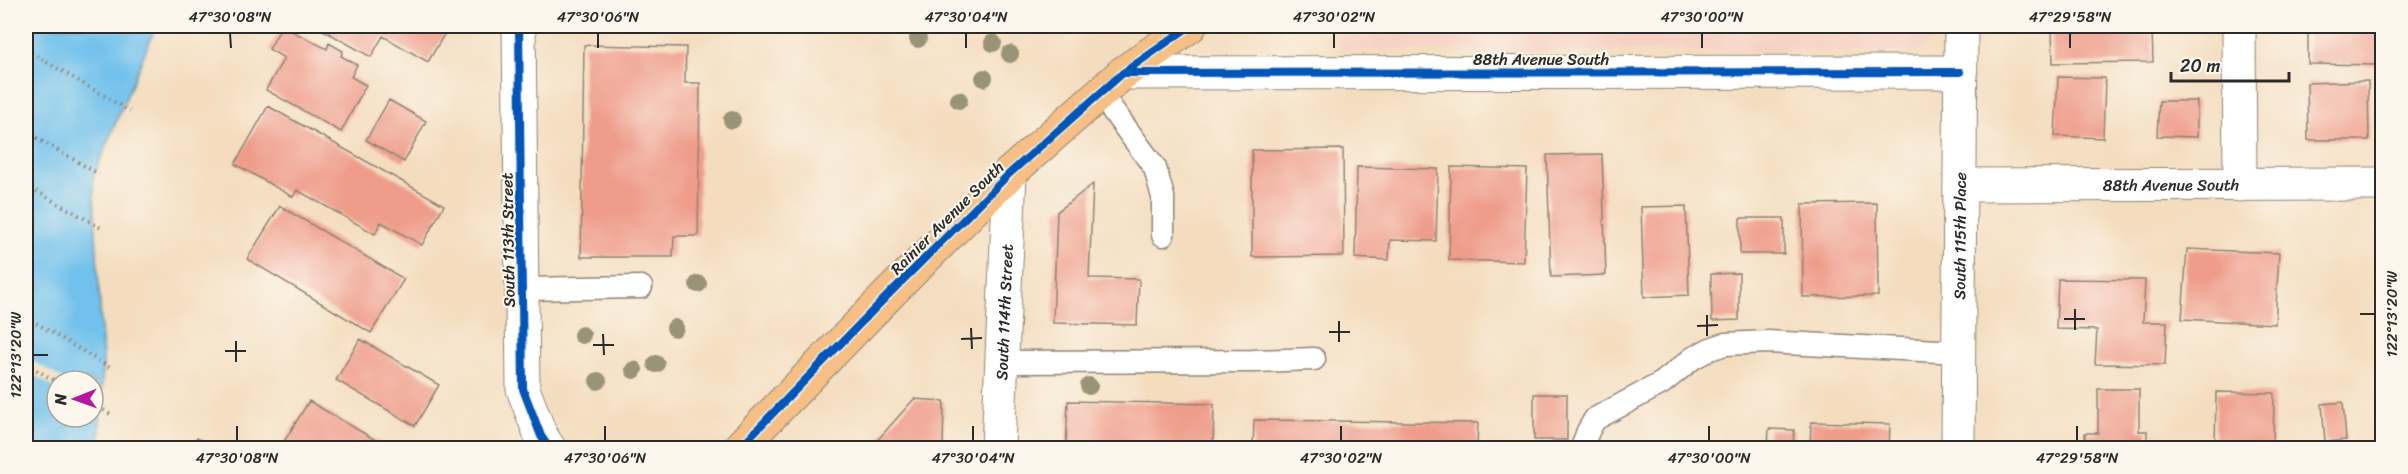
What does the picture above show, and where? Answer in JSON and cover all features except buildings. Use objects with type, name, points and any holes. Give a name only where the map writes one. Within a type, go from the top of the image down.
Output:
[{"type":"main road","name":"Rainier Avenue South","points":[[739,448],[1010,173],[1112,83],[1190,26]]},
{"type":"street","name":"South 113th Street","points":[[519,26],[523,389],[549,448]]},
{"type":"street","name":"South 115th Place","points":[[1958,448],[1961,26]]},
{"type":"street","points":[[2239,26],[2240,185]]},
{"type":"street","name":"88th Avenue South","points":[[1112,83],[1960,72]]},
{"type":"street","name":"South 114th Street","points":[[998,448],[1010,173]]},
{"type":"street","name":"88th Avenue South","points":[[1961,185],[2382,184]]},
{"type":"lane","points":[[1112,83],[1155,168],[1163,197],[1163,235]]},
{"type":"lane","points":[[522,289],[641,287]]},
{"type":"lane","points":[[1582,448],[1595,419],[1662,383],[1678,368],[1702,354],[1725,344],[1768,342],[1959,352]]},
{"type":"lane","points":[[1002,362],[1314,359]]},
{"type":"path","points":[[26,50],[130,111]]},
{"type":"path","points":[[26,132],[99,174]]},
{"type":"path","points":[[26,185],[101,228]]},
{"type":"path","points":[[26,317],[109,367]]},
{"type":"path","points":[[26,364],[45,375]]},
{"type":"path","points":[[105,411],[112,415]]},
{"type":"shaded area","points":[[1338,26],[1966,26],[1913,52],[1341,50]]},
{"type":"water","points":[[26,26],[156,26],[93,177],[103,369],[45,369],[45,429],[100,429],[99,448],[26,448]]},
{"type":"pier","points":[[26,357],[46,369],[45,382],[26,370]]},
{"type":"cycle path","points":[[519,26],[523,389],[541,436],[549,448]]},
{"type":"cycle path","points":[[739,448],[1010,173],[1123,73],[1190,26]]},
{"type":"cycle path","points":[[1123,73],[1960,72]]}]
